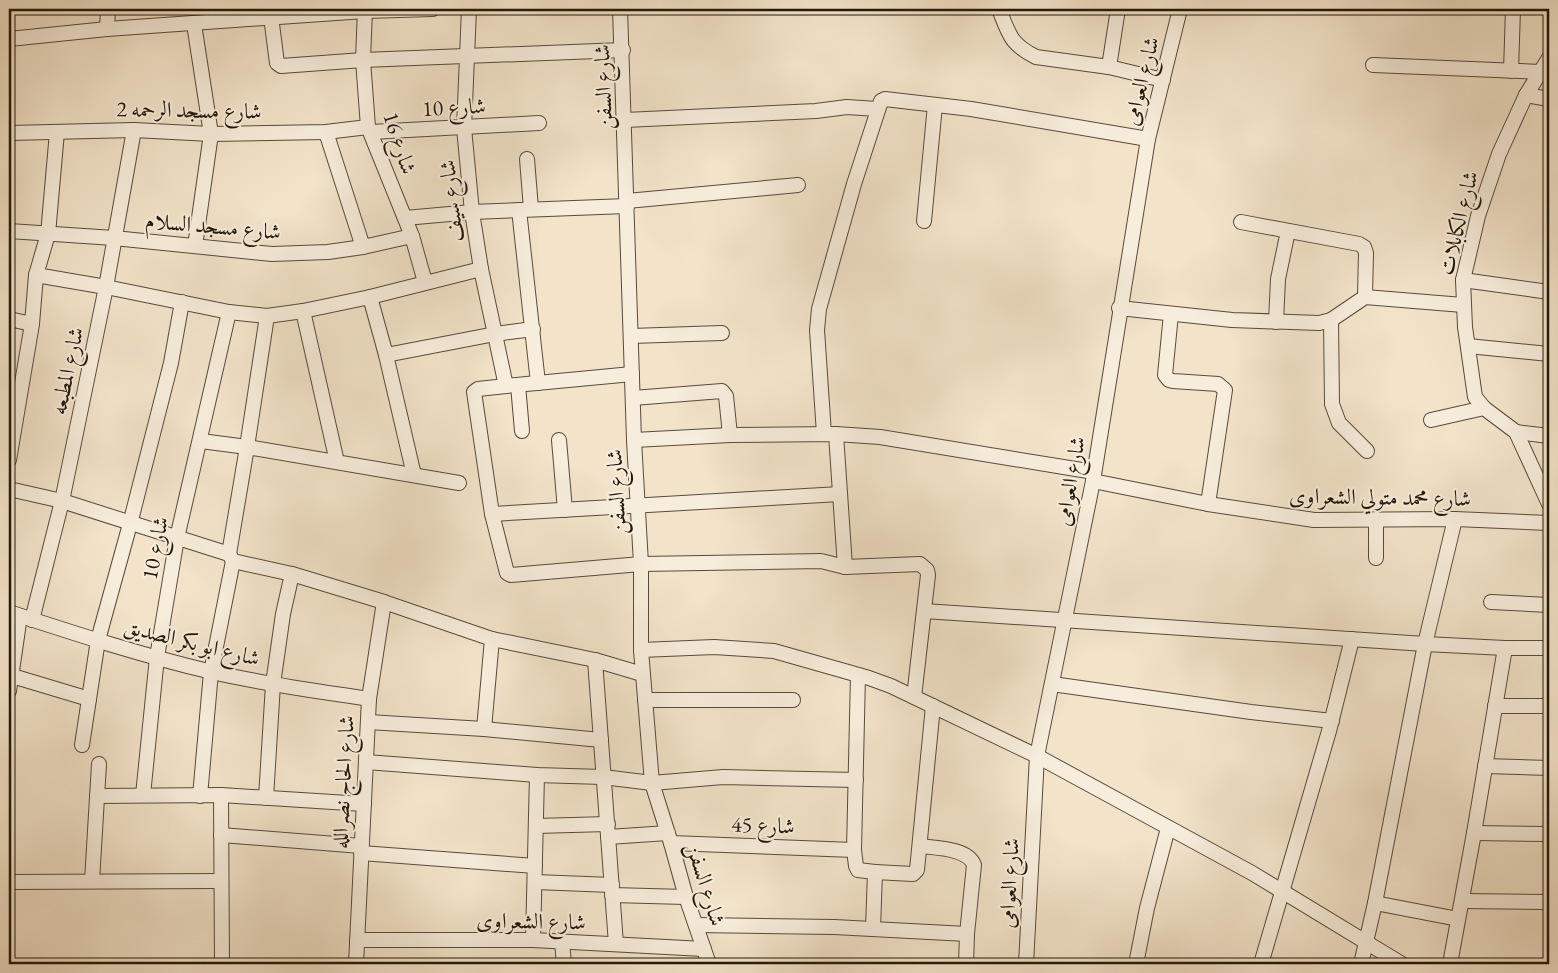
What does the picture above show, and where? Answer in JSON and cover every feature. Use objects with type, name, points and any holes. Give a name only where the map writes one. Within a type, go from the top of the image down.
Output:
[{"type":"street","points":[[108,9],[108,29]]},
{"type":"street","points":[[9,39],[108,29],[194,24],[230,15],[433,9]]},
{"type":"street","name":"شارع سيف","points":[[469,9],[464,128],[472,212],[480,269],[495,334],[512,385],[522,431]]},
{"type":"street","name":"شارع السفن","points":[[620,9],[623,50],[634,440],[641,564],[641,650],[652,783],[670,838],[686,897],[709,964]]},
{"type":"street","points":[[999,9],[1010,38],[1026,52],[1036,57],[1109,67],[1163,80]]},
{"type":"street","points":[[1109,67],[1118,9]]},
{"type":"street","name":"شارع العوامى","points":[[1026,964],[1037,756],[1093,476],[1148,139],[1180,9]]},
{"type":"street","points":[[1511,70],[1513,9]]},
{"type":"street","name":"شارع 16","points":[[365,10],[364,60],[369,130],[412,236],[425,282]]},
{"type":"street","points":[[270,13],[277,63],[281,66],[364,60],[623,50]]},
{"type":"street","points":[[194,24],[211,134],[195,246]]},
{"type":"street","name":"شارع الكابلات","points":[[1549,58],[1526,95],[1502,147],[1476,224],[1463,280],[1463,305],[1475,396],[1484,408],[1516,432],[1549,504]]},
{"type":"street","points":[[1373,64],[1542,72]]},
{"type":"street","points":[[1526,95],[1549,99]]},
{"type":"street","points":[[845,567],[840,494],[830,434],[818,330],[818,314],[844,217],[881,101],[885,99],[971,109],[1148,139]]},
{"type":"street","points":[[924,221],[935,105]]},
{"type":"street","points":[[625,120],[836,110],[847,107],[877,110]]},
{"type":"street","name":"شارع 10","points":[[369,130],[464,128],[539,123]]},
{"type":"street","name":"شارع مسجد الرحمه 2","points":[[9,133],[134,130],[211,134],[369,130]]},
{"type":"street","name":"شارع المطبعه","points":[[9,691],[21,616],[62,501],[106,287],[134,130]]},
{"type":"street","points":[[9,460],[32,324],[36,275],[48,234],[57,132]]},
{"type":"street","points":[[326,132],[363,247]]},
{"type":"street","points":[[527,159],[525,210],[532,329],[538,383]]},
{"type":"street","points":[[405,218],[627,203],[798,184]]},
{"type":"street","points":[[1241,222],[1359,244],[1364,247],[1366,253],[1365,297]]},
{"type":"street","name":"شارع مسجد السلام","points":[[9,230],[114,238],[272,254],[310,253],[363,247],[412,236]]},
{"type":"street","points":[[1276,322],[1279,273],[1288,231]]},
{"type":"street","points":[[36,275],[229,312],[267,316],[303,311],[370,297],[480,269]]},
{"type":"street","points":[[1463,280],[1549,292]]},
{"type":"street","points":[[370,297],[386,355],[414,475]]},
{"type":"street","points":[[1119,308],[1232,320],[1319,323],[1331,320],[1365,297],[1463,305]]},
{"type":"street","points":[[82,745],[98,640],[174,351],[182,302]]},
{"type":"street","points":[[303,311],[337,462]]},
{"type":"street","name":"شارع 10","points":[[143,796],[157,657],[177,538],[201,441],[229,312]]},
{"type":"street","points":[[1171,314],[1165,375],[1167,378],[1173,381],[1218,384],[1225,390],[1208,504]]},
{"type":"street","points":[[200,796],[211,672],[231,558],[267,316]]},
{"type":"street","points":[[9,319],[32,324]]},
{"type":"street","points":[[1331,320],[1333,408],[1339,423],[1367,451]]},
{"type":"street","points":[[386,355],[495,334],[532,329]]},
{"type":"street","points":[[631,336],[722,333]]},
{"type":"street","points":[[1468,346],[1549,354]]},
{"type":"street","points":[[632,374],[512,385],[478,389],[474,392],[492,514],[506,571],[509,575],[641,564],[821,561],[845,567],[920,564],[925,567],[928,576],[914,697]]},
{"type":"street","points":[[633,398],[722,391],[726,396],[730,435]]},
{"type":"street","points":[[1431,420],[1484,408]]},
{"type":"street","points":[[1516,432],[1549,436]]},
{"type":"street","name":"شارع محمد متولي الشعراوى","points":[[634,440],[730,435],[830,434],[880,437],[1093,476],[1208,504],[1314,520],[1455,519],[1549,523]]},
{"type":"street","points":[[559,440],[566,510]]},
{"type":"street","points":[[201,441],[459,483]]},
{"type":"street","points":[[9,492],[62,501],[177,538],[231,558],[384,602],[492,639],[595,660],[642,674]]},
{"type":"street","points":[[492,514],[840,494]]},
{"type":"street","points":[[1376,519],[1376,558]]},
{"type":"street","points":[[1361,964],[1376,903],[1425,644],[1455,519]]},
{"type":"street","points":[[266,798],[273,684],[283,614],[292,574]]},
{"type":"street","name":"شارع الحاج نصرالله","points":[[356,964],[369,699],[384,602]]},
{"type":"street","points":[[1491,602],[1549,605]]},
{"type":"street","points":[[924,611],[1425,644],[1549,648]]},
{"type":"street","name":"شارع ابو بكر الصديق","points":[[21,616],[211,672],[369,699]]},
{"type":"street","points":[[484,729],[492,639]]},
{"type":"street","points":[[1261,964],[1332,721],[1352,639]]},
{"type":"street","points":[[641,650],[714,647],[774,651],[891,686],[1037,756],[1252,874],[1402,964]]},
{"type":"street","points":[[1450,964],[1504,648]]},
{"type":"street","points":[[595,660],[616,944]]},
{"type":"street","points":[[858,675],[854,850],[858,870],[915,873],[918,870],[933,706]]},
{"type":"street","points":[[10,676],[89,699]]},
{"type":"street","points":[[1052,684],[1242,711],[1332,721]]},
{"type":"street","points":[[645,700],[793,700]]},
{"type":"street","points":[[1495,706],[1549,706]]},
{"type":"street","points":[[368,722],[484,729],[601,740]]},
{"type":"street","points":[[366,762],[537,775],[604,777],[652,783],[724,777],[856,780]]},
{"type":"street","points":[[92,881],[99,764]]},
{"type":"street","points":[[1485,766],[1549,768]]},
{"type":"street","points":[[533,940],[537,775]]},
{"type":"street","points":[[97,796],[221,795],[364,804]]},
{"type":"street","points":[[221,795],[222,964]]},
{"type":"street","name":"شارع 45","points":[[536,826],[670,838],[854,850]]},
{"type":"street","points":[[1136,964],[1147,908],[1168,828]]},
{"type":"street","points":[[1474,832],[1549,834]]},
{"type":"street","points":[[221,836],[535,866]]},
{"type":"street","points":[[920,846],[945,849],[964,854],[974,865],[966,964]]},
{"type":"street","points":[[873,929],[875,872]]},
{"type":"street","points":[[9,882],[221,881]]},
{"type":"street","points":[[535,882],[686,897]]},
{"type":"street","points":[[1462,901],[1549,902]]},
{"type":"street","points":[[1376,903],[1458,919]]},
{"type":"street","points":[[696,926],[834,926],[967,934]]},
{"type":"street","name":"شارع الشعراوى","points":[[357,940],[533,940],[704,949]]},
{"type":"street","points":[[562,942],[564,964]]}]
